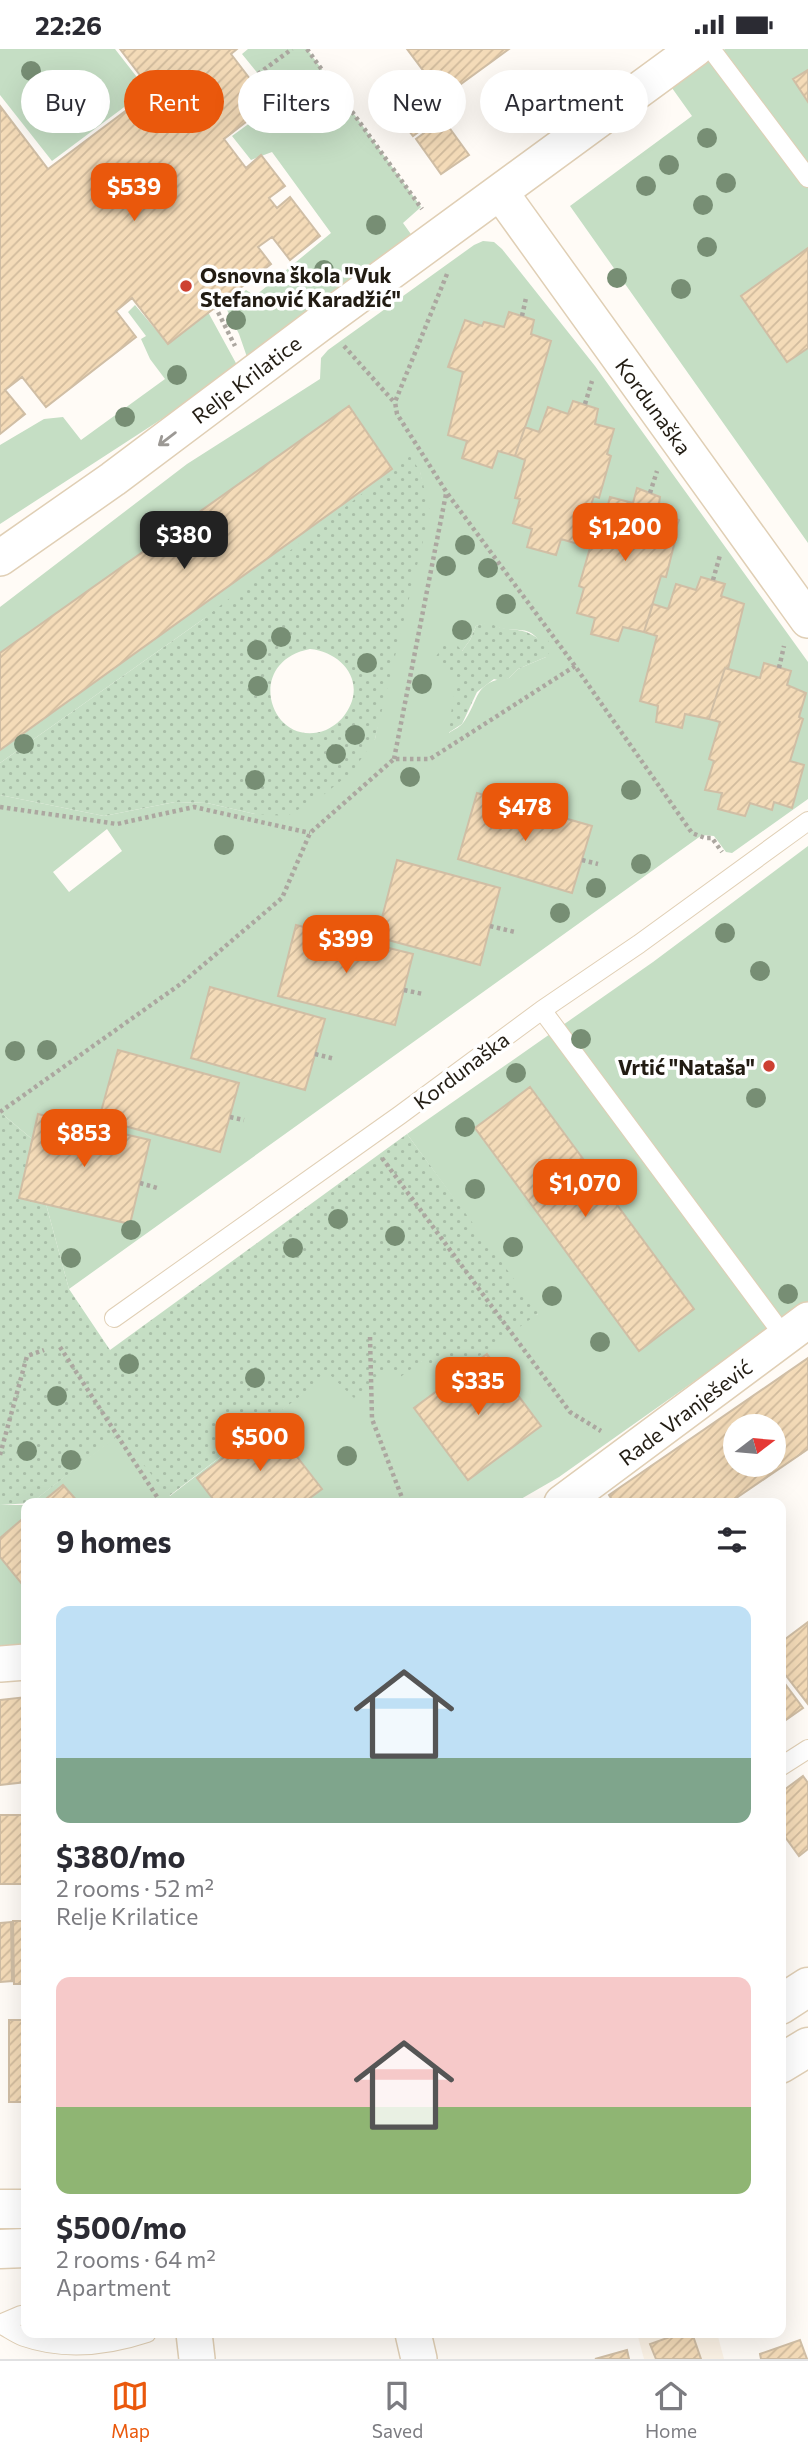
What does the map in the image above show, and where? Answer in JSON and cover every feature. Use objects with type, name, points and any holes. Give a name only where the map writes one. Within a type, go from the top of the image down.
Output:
[{"type":"main road","points":[[786,2001],[808,1987]]},
{"type":"main road","points":[[786,2060],[808,2047]]},
{"type":"main road","points":[[0,2209],[21,2209]]},
{"type":"main road","points":[[0,2249],[21,2248]]},
{"type":"street","name":"Relje Krilatice","points":[[0,558],[113,479],[500,192],[534,161],[695,49]]},
{"type":"street","name":"Kordunaška","points":[[500,192],[808,620]]},
{"type":"street","name":"Rade Vranješević","points":[[569,1498],[634,1452],[796,1328]]},
{"type":"street","points":[[0,1664],[21,1662]]},
{"type":"street","points":[[195,2338],[197,2359]]},
{"type":"street","points":[[414,2338],[419,2359]]},
{"type":"lane","points":[[711,49],[808,178]]},
{"type":"lane","name":"Kordunaška","points":[[114,1318],[808,821]]},
{"type":"lane","points":[[542,1010],[796,1328]]},
{"type":"lane","points":[[786,1763],[808,1749]]},
{"type":"lane","points":[[0,2324],[21,2315]]},
{"type":"lane","points":[[0,2324],[21,2336]]},
{"type":"lane","points":[[28,2338],[67,2345],[94,2345],[134,2338]]},
{"type":"path","points":[[263,70],[292,49]]},
{"type":"path","points":[[307,49],[449,229],[456,252],[394,402]]},
{"type":"path","points":[[522,316],[526,298]]},
{"type":"path","points":[[215,306],[239,355]]},
{"type":"path","points":[[322,322],[394,402],[407,432],[447,493],[575,666],[692,833],[712,838],[727,858]]},
{"type":"path","points":[[585,404],[592,381]]},
{"type":"path","points":[[650,493],[657,471]]},
{"type":"path","points":[[0,1112],[182,983],[282,898],[310,833],[394,759],[447,493]]},
{"type":"path","points":[[713,580],[720,555]]},
{"type":"path","points":[[779,668],[784,646]]},
{"type":"path","points":[[394,759],[430,759],[575,666]]},
{"type":"path","points":[[0,807],[117,824],[194,807],[310,833]]},
{"type":"path","points":[[582,860],[598,864]]},
{"type":"path","points":[[490,926],[515,932]]},
{"type":"path","points":[[404,990],[423,994]]},
{"type":"path","points":[[315,1054],[335,1059]]},
{"type":"path","points":[[230,1117],[244,1120]]},
{"type":"path","points":[[367,1139],[424,1212],[570,1412],[634,1452]]},
{"type":"path","points":[[140,1182],[157,1188]]},
{"type":"path","points":[[370,1337],[372,1419],[402,1498]]},
{"type":"path","points":[[60,1346],[158,1498]]},
{"type":"path","points":[[0,1455],[27,1356],[44,1350]]},
{"type":"shaded area","points":[[638,2338],[718,2338],[724,2359],[644,2359]]},
{"type":"green space","points":[[0,49],[115,49],[131,70],[124,70],[124,107],[110,118],[110,70],[21,70],[21,122],[0,95]]},
{"type":"green space","points":[[248,49],[307,49],[322,70],[255,70],[242,54]]},
{"type":"green space","points":[[725,49],[808,49],[808,543],[570,206],[692,116],[672,88]]},
{"type":"green space","points":[[354,114],[421,207],[403,223],[413,237],[247,357],[226,308],[246,290],[255,296],[331,233],[272,152],[251,160],[232,136],[238,132],[354,133]]},
{"type":"green space","points":[[30,133],[89,133],[52,161]]},
{"type":"green space","points":[[483,241],[494,242],[502,249],[595,366],[808,662],[808,799],[732,853],[726,852],[714,836],[702,835],[69,1289],[46,1204],[19,1198],[32,1139],[0,1112],[0,795],[104,816],[175,802],[207,803],[255,814],[375,739],[424,491],[420,472],[202,620],[0,763],[0,607],[187,464],[320,379],[321,358],[328,350]],"holes":[[[488,623],[529,632],[541,644],[546,657],[518,669],[509,678],[483,687],[463,723],[449,733],[462,651],[476,626]],[[107,829],[122,851],[69,892],[53,872]]]},
{"type":"green space","points":[[135,305],[168,344],[208,312],[237,365],[171,413],[0,524],[0,445],[44,419],[63,417],[81,440],[165,379],[150,359],[141,339],[146,336],[128,312]]},
{"type":"green space","points":[[410,456],[420,471],[430,512],[375,739],[352,772],[322,796],[287,816],[255,814],[207,803],[175,802],[104,816],[0,795],[0,763],[202,620]],"holes":[[[310,649],[322,651],[341,662],[348,671],[354,690],[352,701],[344,716],[335,725],[326,730],[307,733],[291,728],[279,717],[272,702],[271,686],[276,670],[289,657]]]},
{"type":"green space","points":[[488,622],[502,628],[527,632],[541,641],[547,638],[552,649],[546,657],[518,669],[509,678],[501,681],[494,679],[477,692],[462,724],[448,733],[457,675],[440,667],[435,658],[445,643],[457,645],[462,651],[476,626]]},
{"type":"green space","points":[[808,846],[808,1301],[559,1477],[523,1498],[37,1498],[119,1434],[170,1496],[329,1373],[393,1368],[422,1361],[538,1314],[407,1134],[653,962]]},
{"type":"green space","points":[[0,1112],[32,1139],[19,1197],[46,1204],[69,1289],[110,1350],[407,1134],[539,1313],[440,1384],[422,1361],[399,1378],[393,1368],[354,1398],[329,1374],[169,1496],[119,1435],[37,1498],[21,1498],[21,1504],[0,1505]]},
{"type":"green space","points":[[0,1505],[21,1505],[21,1647],[0,1649]]},
{"type":"building","points":[[120,49],[237,49],[231,54],[243,70],[238,70],[238,128],[224,139],[246,168],[261,155],[285,186],[269,198],[277,208],[290,197],[320,236],[290,260],[272,237],[258,247],[271,264],[168,344],[132,298],[116,311],[136,337],[46,407],[22,377],[5,390],[25,414],[0,434],[0,106],[48,169],[96,133],[110,133],[110,122],[124,112],[124,133],[224,133],[224,70],[136,70]]},
{"type":"building","points":[[407,49],[509,49],[466,80],[466,70],[423,70]]},
{"type":"building","points":[[808,70],[808,102],[793,79]]},
{"type":"building","points":[[424,133],[453,133],[469,155],[441,174],[416,139]]},
{"type":"building","points":[[808,248],[808,348],[787,362],[741,296]]},
{"type":"building","points":[[509,312],[534,320],[531,334],[551,341],[515,456],[498,451],[492,468],[462,458],[467,441],[448,435],[463,372],[448,367],[465,320],[482,326],[484,322],[504,327]]},
{"type":"building","points":[[573,401],[598,409],[595,424],[614,429],[607,454],[611,456],[599,498],[594,496],[578,544],[561,539],[556,555],[527,547],[532,529],[513,523],[520,499],[515,498],[525,460],[515,456],[525,427],[539,432],[548,407],[568,414]]},
{"type":"building","points":[[349,406],[392,469],[0,750],[0,653]]},
{"type":"building","points":[[637,488],[660,497],[658,511],[679,520],[671,540],[675,541],[666,577],[661,576],[644,632],[623,627],[618,641],[591,634],[595,618],[577,613],[584,588],[579,586],[590,548],[578,544],[588,514],[604,520],[610,497],[633,503]]},
{"type":"building","points":[[701,577],[725,584],[721,596],[744,604],[728,669],[725,668],[709,719],[685,714],[682,728],[656,722],[658,706],[640,701],[657,636],[644,632],[653,604],[668,609],[676,584],[696,590]]},
{"type":"building","points":[[764,663],[791,671],[787,685],[806,693],[799,717],[803,719],[790,761],[804,765],[792,808],[774,802],[772,810],[750,803],[745,816],[718,809],[722,793],[705,790],[714,761],[709,759],[720,722],[709,719],[725,668],[760,678]]},
{"type":"building","points":[[477,793],[592,826],[572,893],[458,859]]},
{"type":"building","points":[[397,860],[500,888],[480,965],[377,937]]},
{"type":"building","points":[[296,925],[413,954],[395,1025],[278,996]]},
{"type":"building","points":[[210,987],[325,1019],[305,1090],[191,1058]]},
{"type":"building","points":[[118,1050],[239,1083],[220,1152],[99,1119]]},
{"type":"building","points":[[530,1087],[694,1309],[639,1351],[475,1128]]},
{"type":"building","points":[[38,1114],[150,1140],[130,1224],[19,1198]]},
{"type":"building","points":[[487,1354],[541,1426],[468,1480],[414,1408]]},
{"type":"building","points":[[808,1358],[808,1449],[786,1464],[786,1414],[727,1414]]},
{"type":"building","points":[[723,1417],[723,1477],[767,1477],[736,1498],[611,1498],[609,1495]]},
{"type":"building","points":[[270,1422],[322,1489],[310,1498],[212,1498],[197,1478]]},
{"type":"building","points":[[63,1485],[75,1498],[47,1498]]},
{"type":"building","points":[[21,1520],[21,1583],[0,1557],[0,1538]]},
{"type":"building","points":[[808,1622],[808,1704],[786,1676],[786,1638]]},
{"type":"building","points":[[786,1685],[803,1708],[786,1720]]},
{"type":"building","points":[[21,1698],[21,1783],[0,1785],[0,1700]]},
{"type":"building","points":[[803,1776],[808,1783],[808,1849],[799,1856],[786,1838],[786,1789]]},
{"type":"building","points":[[0,1815],[21,1815],[21,1884],[0,1884]]},
{"type":"building","points":[[13,1921],[21,1921],[21,1984],[14,1984]]},
{"type":"building","points":[[11,1922],[12,1981],[0,1982],[0,1923]]},
{"type":"building","points":[[9,2020],[21,2020],[21,2102],[9,2102]]},
{"type":"building","points":[[667,2338],[694,2338],[701,2359],[656,2359],[650,2344]]},
{"type":"building","points":[[800,2340],[807,2359],[761,2359],[760,2354]]},
{"type":"building","points":[[627,2350],[629,2359],[595,2359]]},
{"type":"place","name":"Osnovna škola \"Vuk Stefanović Karadžić\"","points":[[186,286]]},
{"type":"place","name":"Vrtić \"Nataša\"","points":[[769,1066]]}]
